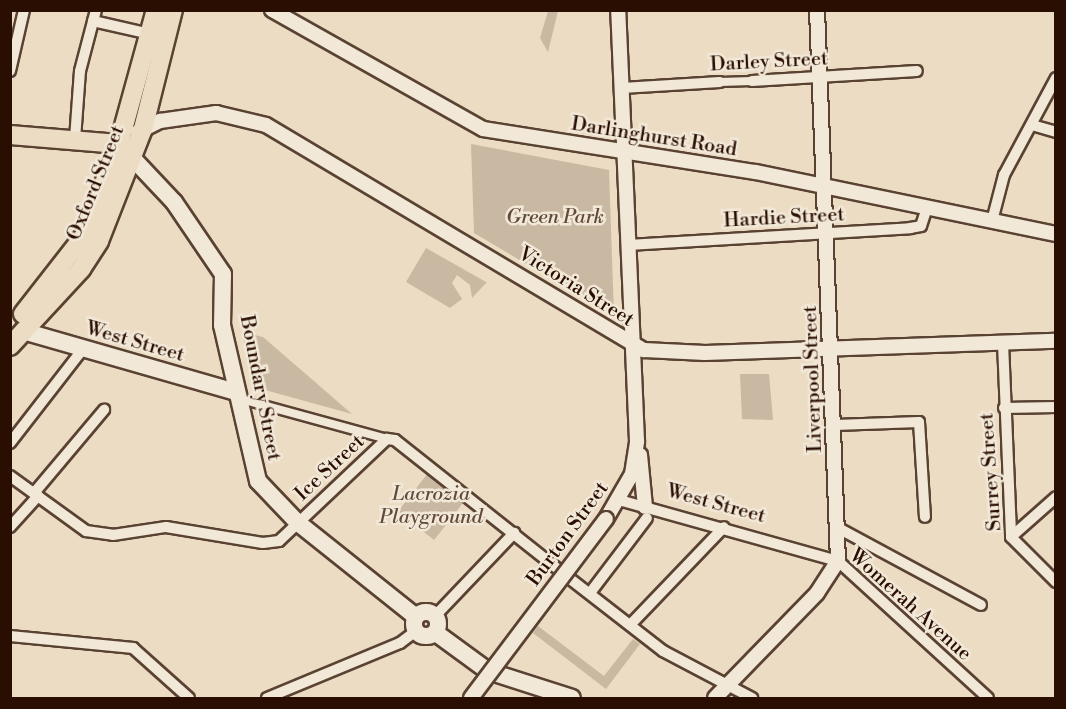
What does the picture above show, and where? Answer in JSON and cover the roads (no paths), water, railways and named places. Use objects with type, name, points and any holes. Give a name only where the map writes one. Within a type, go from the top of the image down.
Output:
[{"type":"main road","name":"Oxford Street","points":[[10,346],[17,330],[74,253],[119,144],[156,10]]},
{"type":"main road","name":"Oxford Street","points":[[17,330],[92,254],[143,129],[173,10]]},
{"type":"main road","points":[[10,135],[119,144],[132,159]]},
{"type":"main road","name":"Boundary Street","points":[[132,159],[174,202],[224,282],[222,325],[236,395],[258,481],[297,522],[416,624]]},
{"type":"main road","name":"West Street","points":[[17,330],[236,395]]},
{"type":"main road","points":[[416,624],[426,637],[435,624],[488,671],[572,699]]},
{"type":"street","points":[[10,71],[24,10]]},
{"type":"street","name":"Darlinghurst Road","points":[[272,10],[483,129],[824,186],[1056,234]]},
{"type":"street","name":"Burton Street","points":[[471,699],[620,500],[632,474],[637,441],[618,10]]},
{"type":"street","name":"Liverpool Street","points":[[715,699],[724,687],[817,593],[838,561],[840,529],[817,10]]},
{"type":"street","points":[[75,139],[80,71],[94,16],[150,34]]},
{"type":"street","name":"Darley Street","points":[[622,88],[917,71]]},
{"type":"street","points":[[992,221],[997,192],[1056,78]]},
{"type":"street","name":"Victoria Street","points":[[119,144],[143,129],[216,113],[266,125],[633,346],[676,354],[1056,341]]},
{"type":"street","points":[[1032,125],[1056,132]]},
{"type":"street","name":"Hardie Street","points":[[628,245],[827,234],[921,226],[927,208]]},
{"type":"street","name":"Surrey Street","points":[[1003,343],[1011,537],[1056,582]]},
{"type":"street","points":[[10,443],[83,349]]},
{"type":"street","points":[[236,395],[387,440],[395,440],[558,569]]},
{"type":"street","points":[[1004,408],[1056,407]]},
{"type":"street","points":[[10,527],[104,410]]},
{"type":"street","points":[[836,425],[919,422],[926,517]]},
{"type":"street","name":"Ice Street","points":[[10,477],[99,534],[166,527],[263,543],[279,541],[387,440]]},
{"type":"street","points":[[590,593],[646,513],[637,441]]},
{"type":"street","points":[[1011,537],[1056,497]]},
{"type":"street","name":"West Street","points":[[620,500],[646,513],[724,527],[803,549]]},
{"type":"street","points":[[631,624],[724,527]]},
{"type":"street","points":[[840,529],[853,531],[981,605]]},
{"type":"street","points":[[435,624],[514,533]]},
{"type":"street","name":"Womerah Avenue","points":[[803,549],[838,561],[988,699]]},
{"type":"street","points":[[569,578],[663,651],[724,687],[752,699]]},
{"type":"street","points":[[267,699],[400,643],[416,624]]},
{"type":"street","points":[[10,636],[133,648],[189,699]]},
{"type":"park label","name":"Green Park","points":[[555,217]]},
{"type":"park label","name":"Lacrozia Playground","points":[[431,506]]}]
